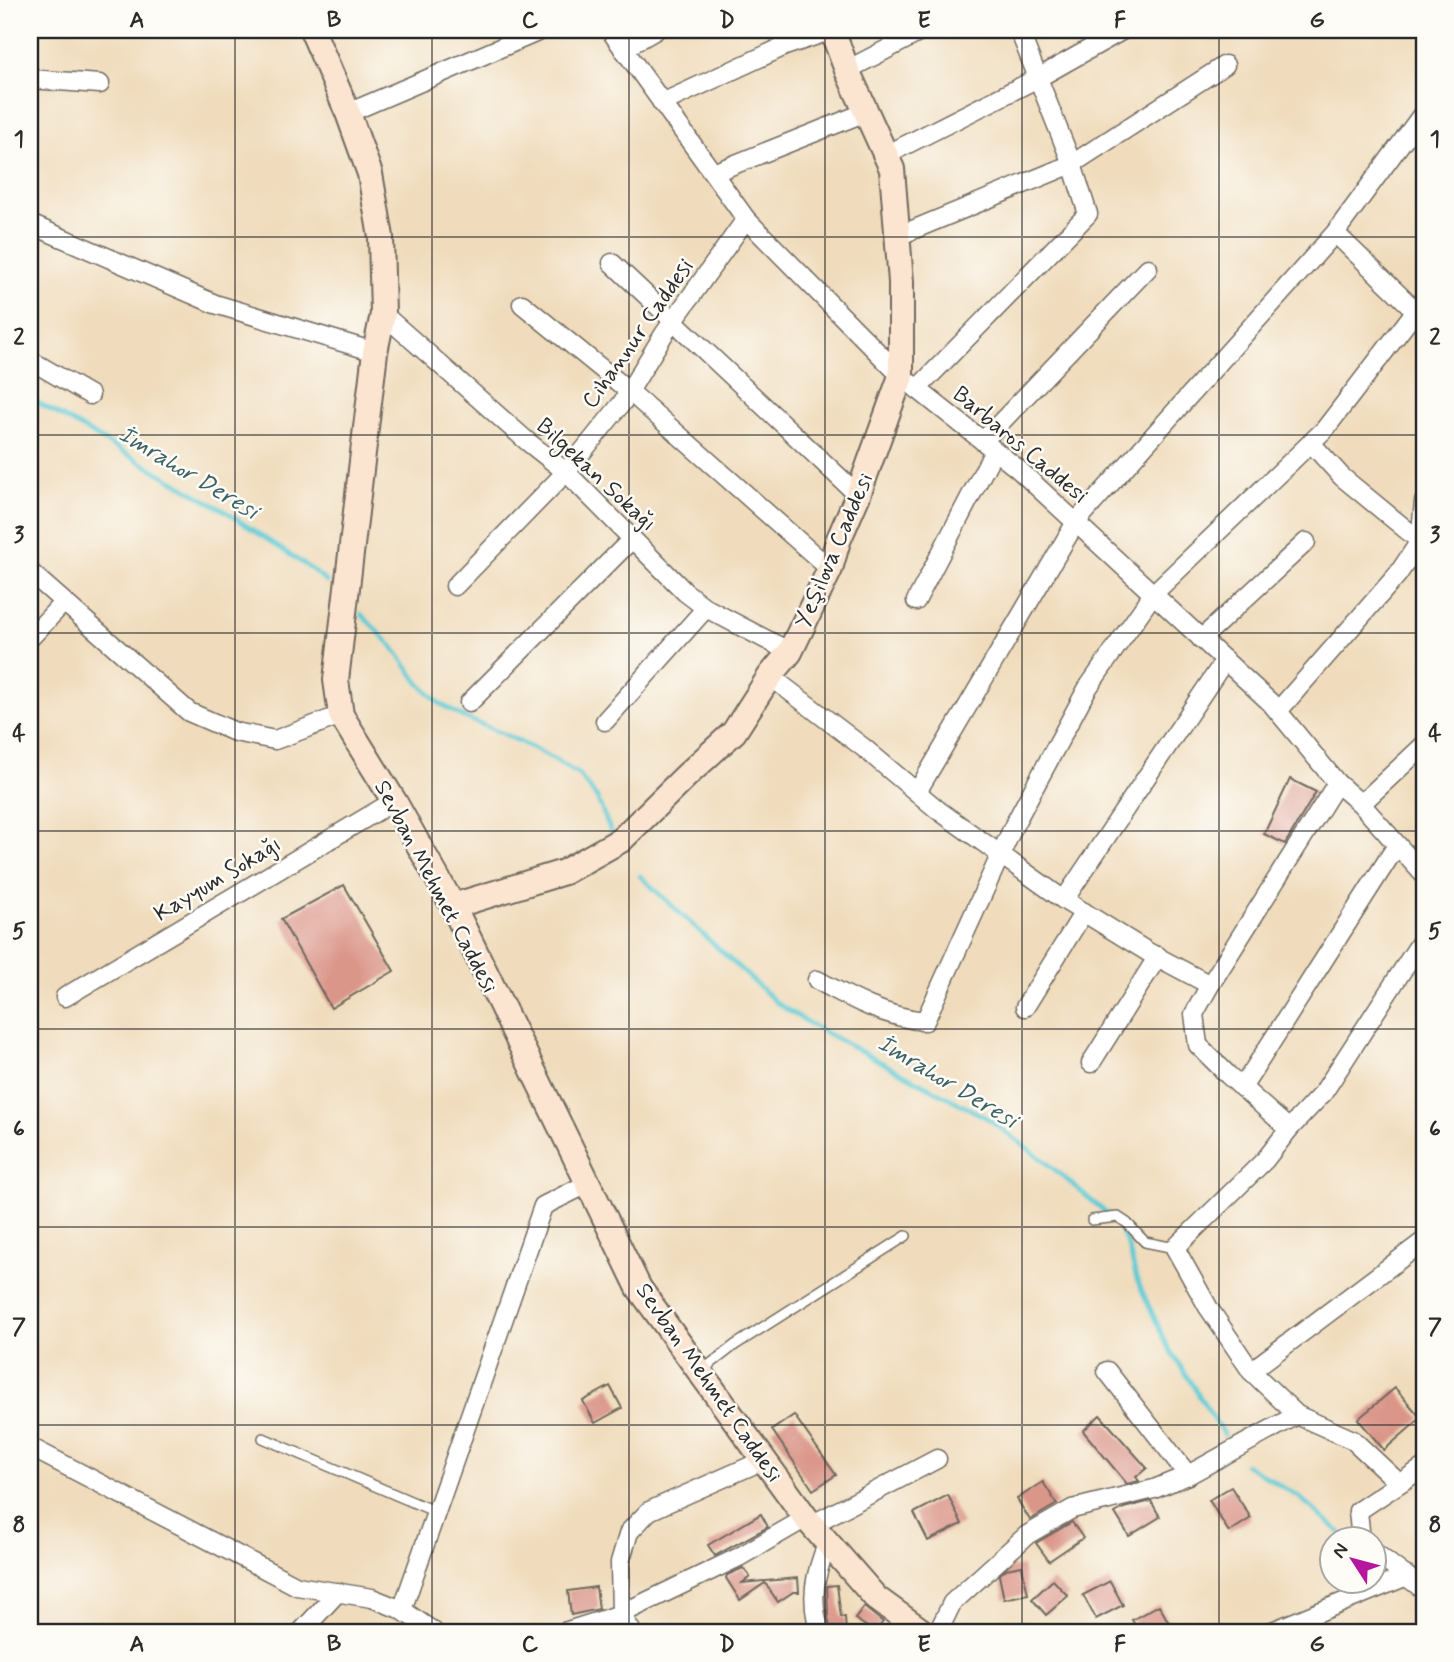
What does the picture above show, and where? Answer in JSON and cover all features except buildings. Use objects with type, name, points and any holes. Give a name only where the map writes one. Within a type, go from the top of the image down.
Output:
[{"type":"main road","name":"Yeşilova Caddesi","points":[[453,906],[564,872],[621,840],[734,732],[770,676],[790,652],[830,569],[838,541],[909,383],[892,169],[832,30]]},
{"type":"main road","name":"Sevban Mehmet Caddesi","points":[[319,32],[370,174],[379,225],[383,314],[375,352],[336,680],[341,716],[394,801],[453,906],[639,1287],[816,1528],[876,1598],[923,1632]]},
{"type":"street","points":[[348,113],[542,30]]},
{"type":"street","name":"Barbaros Caddesi","points":[[610,30],[746,219],[909,383],[989,446],[1076,522],[1278,711],[1337,783],[1361,804],[1424,875]]},
{"type":"street","points":[[623,48],[656,30]]},
{"type":"street","points":[[662,103],[785,46],[832,30]]},
{"type":"street","points":[[847,70],[924,30]]},
{"type":"street","points":[[909,383],[1088,214],[1072,164],[1019,30]]},
{"type":"street","points":[[886,155],[1038,78],[1123,30]]},
{"type":"street","points":[[898,236],[1072,164],[1225,65]]},
{"type":"street","points":[[30,79],[100,85]]},
{"type":"street","points":[[713,173],[866,112]]},
{"type":"street","points":[[917,792],[1076,522],[1335,233],[1424,112]]},
{"type":"street","name":"Cihannur Caddesi","points":[[456,586],[566,472],[629,391],[674,320],[746,219]]},
{"type":"street","points":[[30,224],[215,304],[375,352]]},
{"type":"street","points":[[817,980],[870,1009],[909,1019],[925,1020],[1014,825],[1087,689],[1153,594],[1325,429],[1421,311],[1335,233]]},
{"type":"street","points":[[612,263],[858,495]]},
{"type":"street","points":[[916,601],[989,446],[1148,268]]},
{"type":"street","points":[[522,304],[629,391],[830,569]]},
{"type":"street","name":"Bilgekan Sokağı","points":[[383,314],[528,442],[566,472],[685,593],[706,608],[790,652]]},
{"type":"street","points":[[30,360],[90,395]]},
{"type":"street","points":[[1311,443],[1342,477],[1420,541]]},
{"type":"street","points":[[1278,711],[1398,574],[1420,541],[1424,502]]},
{"type":"street","points":[[469,703],[632,539]]},
{"type":"street","points":[[1201,639],[1306,542]]},
{"type":"street","points":[[30,572],[189,712],[234,732],[275,740],[341,716]]},
{"type":"street","points":[[30,638],[64,601]]},
{"type":"street","points":[[605,721],[706,608]]},
{"type":"street","points":[[1064,900],[1225,660]]},
{"type":"street","points":[[770,676],[917,792],[1064,900],[1148,953],[1210,985]]},
{"type":"street","points":[[1361,804],[1424,745]]},
{"type":"street","points":[[1289,1129],[1198,1045],[1194,1014],[1337,783]]},
{"type":"street","name":"Kayyum Sokağı","points":[[65,998],[394,801]]},
{"type":"street","points":[[1242,1088],[1397,845]]},
{"type":"street","points":[[1025,1007],[1084,912]]},
{"type":"street","points":[[1399,1483],[1353,1440],[1297,1415],[1251,1371],[1208,1307],[1175,1248],[1265,1160],[1322,1093],[1424,937]]},
{"type":"street","points":[[1091,1063],[1158,956]]},
{"type":"street","points":[[402,1609],[543,1206],[589,1183]]},
{"type":"street","points":[[1251,1371],[1424,1241]]},
{"type":"street","points":[[1107,1371],[1188,1475]]},
{"type":"street","points":[[938,1632],[952,1603],[1027,1535],[1072,1509],[1154,1489],[1188,1475],[1297,1415]]},
{"type":"street","points":[[30,1447],[297,1586],[372,1598],[402,1609],[433,1632]]},
{"type":"street","points":[[564,1632],[621,1614],[739,1557],[816,1528],[937,1459]]},
{"type":"street","points":[[632,1632],[621,1614],[622,1552],[629,1532],[649,1511],[764,1460]]},
{"type":"street","points":[[1359,1526],[1357,1511],[1424,1466]]},
{"type":"street","points":[[816,1528],[814,1613],[820,1632]]},
{"type":"street","points":[[1388,1562],[1424,1590]]},
{"type":"street","points":[[1270,1632],[1407,1576]]},
{"type":"street","points":[[302,1632],[338,1592]]},
{"type":"lane","points":[[1092,1220],[1114,1216],[1128,1223],[1145,1242],[1175,1248]]},
{"type":"lane","points":[[700,1372],[735,1345],[906,1236]]},
{"type":"lane","points":[[263,1438],[436,1512]]},
{"type":"waterway","name":"İmrahor Deresi","points":[[30,398],[225,511],[327,582]]},
{"type":"waterway","name":"İmrahor Deresi","points":[[361,614],[393,647],[419,683],[439,703],[554,759],[579,775],[597,798],[612,834]]},
{"type":"waterway","name":"İmrahor Deresi","points":[[640,876],[778,1004],[815,1027],[987,1118],[1042,1159],[1117,1222],[1129,1249],[1137,1280],[1167,1345],[1224,1435]]},
{"type":"waterway","name":"İmrahor Deresi","points":[[1245,1464],[1299,1497],[1333,1526]]}]
